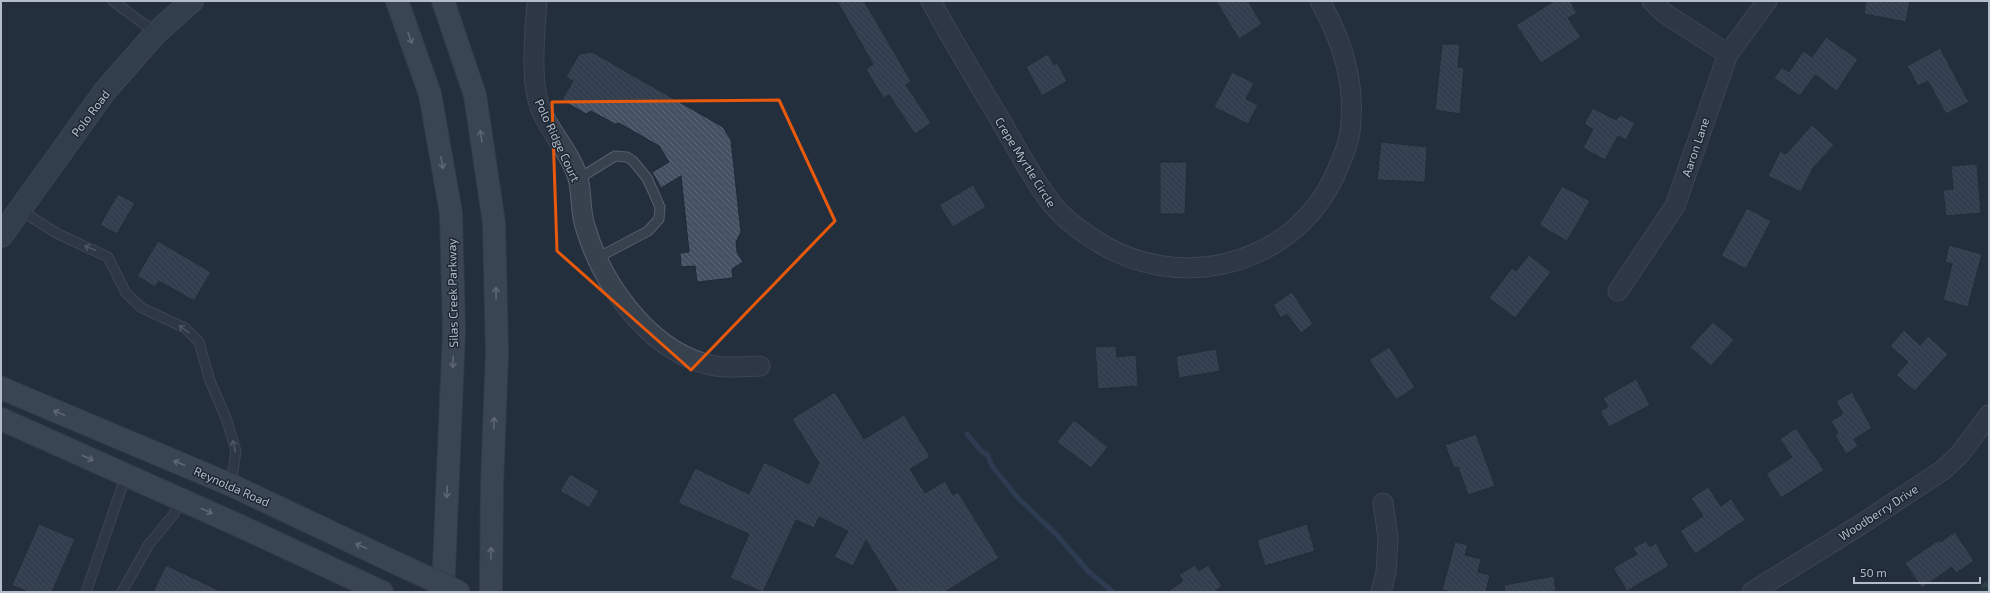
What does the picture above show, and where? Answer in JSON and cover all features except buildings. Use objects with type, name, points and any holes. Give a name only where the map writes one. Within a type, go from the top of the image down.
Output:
[{"type":"main road","name":"Polo Road","points":[[1,236],[105,91],[156,33],[192,1]]},
{"type":"main road","name":"Silas Creek Parkway","points":[[397,1],[430,94],[451,213],[454,331],[443,592]]},
{"type":"main road","points":[[443,1],[475,95],[494,223],[497,354],[492,483],[491,592]]},
{"type":"main road","name":"Reynolda Road","points":[[1,388],[231,485],[459,592]]},
{"type":"main road","points":[[1,419],[181,499],[382,592]]},
{"type":"street","name":"Polo Ridge Court","points":[[537,1],[535,41],[536,92],[542,111],[568,156],[578,178],[585,226],[598,258],[610,281],[633,314],[654,336],[682,356],[704,364],[729,367],[760,366]]},
{"type":"street","name":"Crepe Myrtle Circle","points":[[931,1],[1051,204],[1062,215],[1092,238],[1112,250],[1133,258],[1186,269],[1209,267],[1238,260],[1260,252],[1280,240],[1298,226],[1318,203],[1331,184],[1343,156],[1350,134],[1352,111],[1350,80],[1346,58],[1338,36],[1320,1]]},
{"type":"street","points":[[1652,1],[1664,13],[1728,54]]},
{"type":"street","name":"Aaron Lane","points":[[1618,291],[1674,206],[1728,54],[1767,1]]},
{"type":"street","name":"Woodberry Drive","points":[[1752,592],[1860,525],[1943,470],[1960,454],[1989,414]]},
{"type":"street","points":[[1381,592],[1386,573],[1388,538],[1383,502]]},
{"type":"lane","points":[[113,1],[156,33]]},
{"type":"lane","points":[[578,178],[615,156],[627,157],[634,161],[646,178],[660,207],[659,219],[648,230],[598,258]]},
{"type":"lane","points":[[20,210],[58,234],[108,257],[118,279],[132,298],[142,308],[185,328],[199,342],[210,382],[226,418],[236,451],[231,485]]},
{"type":"lane","points":[[86,592],[126,475]]},
{"type":"lane","points":[[122,592],[149,544],[174,514],[181,499]]},
{"type":"highlighted area","points":[[779,100],[835,221],[691,370],[557,251],[552,102]]},
{"type":"green space","points":[[1989,579],[1989,592],[1971,592]]},
{"type":"waterway","points":[[967,434],[982,452],[987,454],[992,466],[1017,497],[1058,536],[1088,571],[1113,592]]}]
